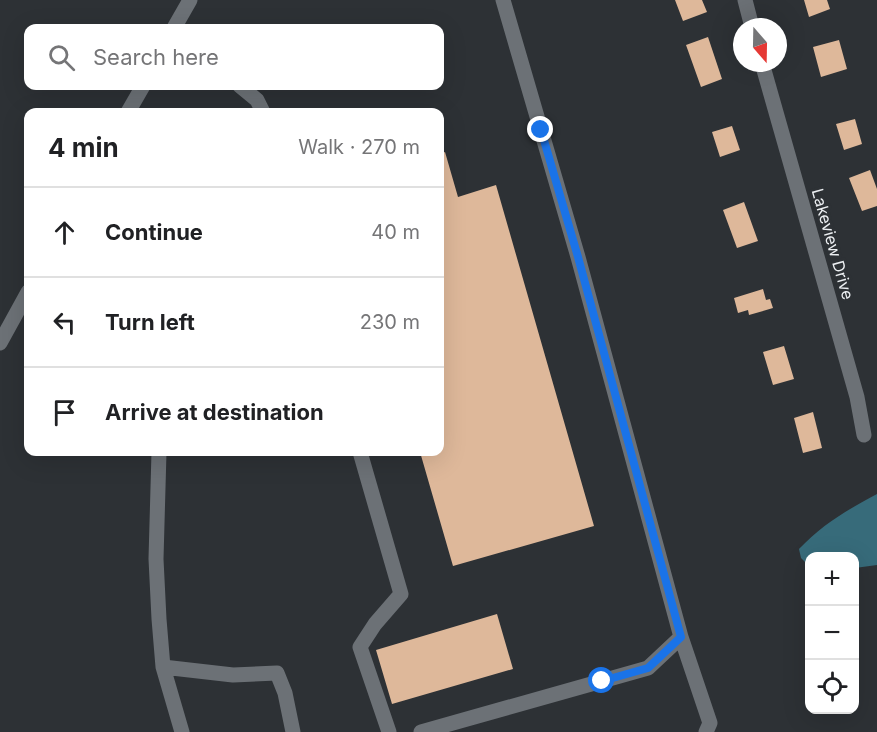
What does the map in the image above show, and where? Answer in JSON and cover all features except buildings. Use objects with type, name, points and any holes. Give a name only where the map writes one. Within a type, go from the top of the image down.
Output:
[{"type":"street","points":[[176,24],[190,0]]},
{"type":"street","points":[[503,0],[578,257],[681,637],[710,723],[706,732]]},
{"type":"street","points":[[745,0],[750,18]]},
{"type":"street","name":"Lakeview Drive","points":[[765,72],[857,397],[864,435]]},
{"type":"street","points":[[130,108],[141,90]]},
{"type":"street","points":[[245,90],[257,100],[261,108]]},
{"type":"street","points":[[0,343],[24,299]]},
{"type":"street","points":[[159,456],[156,559],[163,667],[182,732]]},
{"type":"street","points":[[361,456],[401,594],[375,624],[360,647],[389,732]]},
{"type":"street","points":[[421,732],[648,668],[681,637]]},
{"type":"street","points":[[163,667],[233,675],[277,673],[285,693],[293,732]]},
{"type":"water","points":[[877,494],[877,565],[859,567],[859,552],[805,552],[805,562],[801,558],[799,549],[817,532],[845,512]]},
{"type":"route","points":[[541,130],[578,257],[681,637],[648,668],[602,681]]}]
